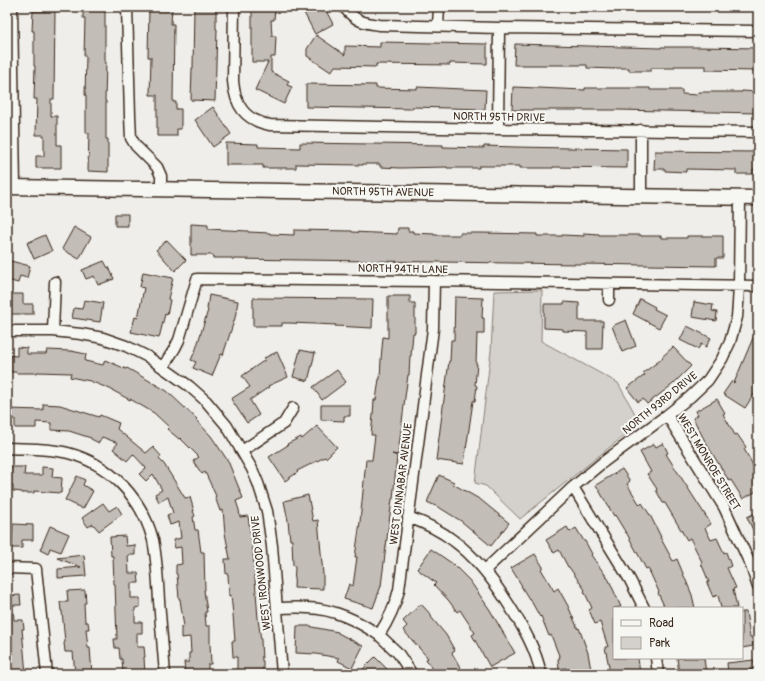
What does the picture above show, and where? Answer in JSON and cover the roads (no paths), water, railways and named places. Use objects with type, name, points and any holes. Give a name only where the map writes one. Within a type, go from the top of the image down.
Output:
[{"type":"street","points":[[11,187],[12,7]]},
{"type":"street","points":[[127,7],[132,138],[136,146],[157,167],[161,176],[161,188]]},
{"type":"street","name":"NORTH 95TH DRIVE","points":[[234,7],[233,81],[236,100],[240,107],[250,117],[262,124],[758,132]]},
{"type":"street","points":[[344,7],[352,16],[361,21],[373,24],[499,28],[758,31]]},
{"type":"street","points":[[438,7],[438,26]]},
{"type":"street","points":[[498,129],[499,28]]},
{"type":"street","points":[[641,130],[641,196]]},
{"type":"street","name":"NORTH 95TH AVENUE","points":[[11,187],[161,188],[758,198]]},
{"type":"street","name":"NORTH 93RD DRIVE","points":[[485,570],[573,487],[708,380],[722,359],[730,342],[734,328],[739,286],[740,198]]},
{"type":"street","name":"NORTH 94TH LANE","points":[[163,367],[176,348],[197,278],[758,286]]},
{"type":"street","name":"WEST CINNABAR AVENUE","points":[[379,635],[393,611],[399,590],[433,328],[434,281]]},
{"type":"street","points":[[53,331],[55,282]]},
{"type":"street","points":[[609,284],[609,300]]},
{"type":"street","name":"WEST IRONWOOD DRIVE","points":[[7,331],[53,331],[81,334],[103,338],[126,346],[148,357],[189,386],[206,401],[227,426],[252,469],[267,511],[272,546],[282,674]]},
{"type":"street","points":[[242,451],[284,423],[293,408]]},
{"type":"street","name":"WEST MONROE STREET","points":[[667,414],[724,507],[754,565],[758,587]]},
{"type":"street","points":[[7,448],[57,451],[84,459],[104,470],[125,487],[139,506],[148,524],[153,541],[157,568],[165,674]]},
{"type":"street","points":[[573,487],[630,580],[644,607]]},
{"type":"street","points":[[408,517],[436,529],[450,538],[485,570],[526,633],[535,652],[541,674]]},
{"type":"street","points":[[7,568],[36,569],[47,674]]},
{"type":"street","points":[[277,608],[308,608],[322,610],[336,613],[356,621],[379,635],[398,653],[412,674]]},
{"type":"street","points":[[656,659],[658,674]]}]
